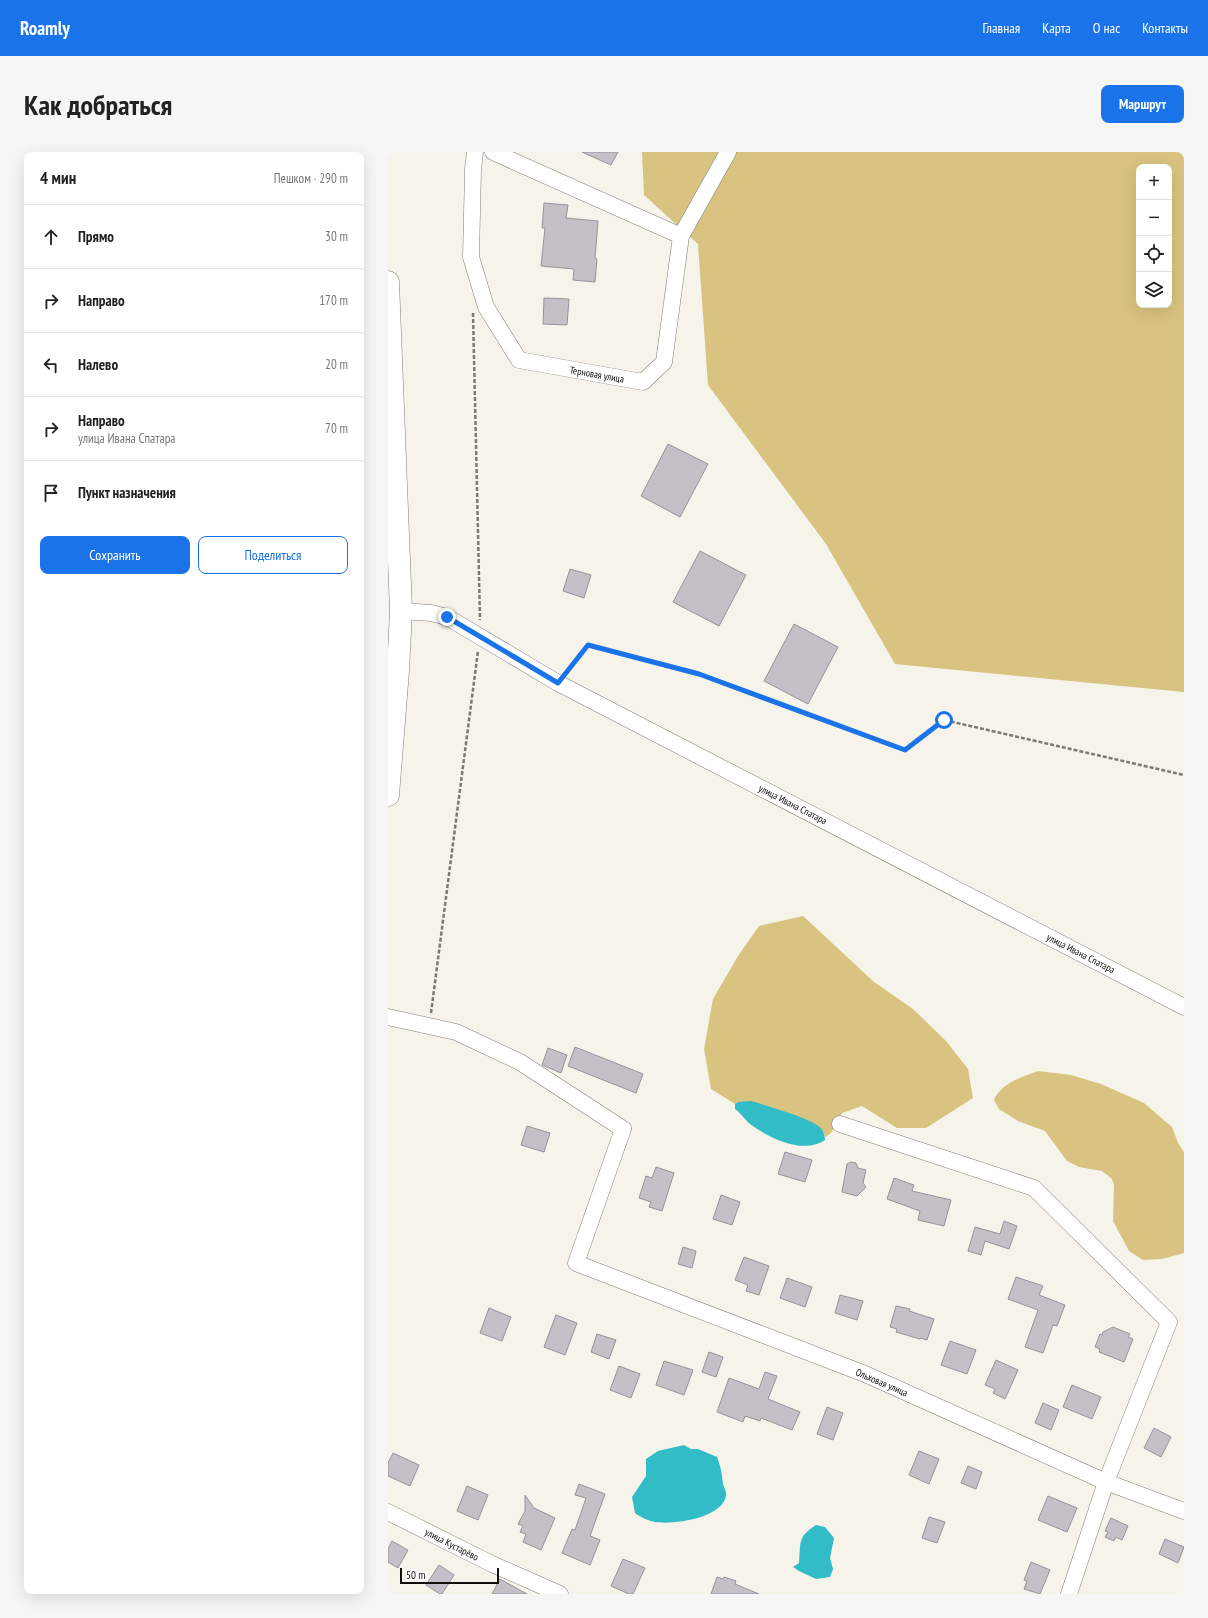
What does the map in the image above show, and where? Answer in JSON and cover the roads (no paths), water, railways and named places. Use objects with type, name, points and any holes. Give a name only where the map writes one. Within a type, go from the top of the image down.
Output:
[{"type":"main road","points":[[388,282],[398,671],[388,795]]},
{"type":"street","name":"Терновая улица","points":[[475,152],[473,170],[471,257],[486,307],[519,360],[643,382],[664,362],[682,236],[728,152]]},
{"type":"street","points":[[493,152],[682,236]]},
{"type":"street","name":"улица Ивана Спатара","points":[[396,597],[420,611],[447,617],[558,683],[1184,1007]]},
{"type":"street","name":"Ольховая улица","points":[[388,1017],[456,1032],[520,1062],[624,1129],[576,1263],[866,1374],[1106,1482],[1184,1512]]},
{"type":"street","points":[[840,1124],[1034,1188],[1169,1322],[1106,1482],[1068,1594]]},
{"type":"street","name":"улица Кустарёво","points":[[388,1512],[492,1564],[560,1594]]},
{"type":"water","points":[[751,1101],[816,1124],[822,1129],[825,1140],[807,1146],[786,1143],[767,1135],[750,1124],[735,1109],[735,1104],[738,1102]]},
{"type":"water","points":[[684,1445],[691,1449],[698,1449],[717,1457],[726,1493],[723,1504],[707,1515],[684,1521],[663,1523],[655,1522],[647,1520],[635,1513],[632,1497],[646,1476],[646,1459],[658,1451]]},
{"type":"water","points":[[816,1525],[825,1527],[834,1538],[830,1558],[833,1569],[830,1577],[816,1579],[793,1567],[799,1563],[800,1545],[803,1537]]}]
